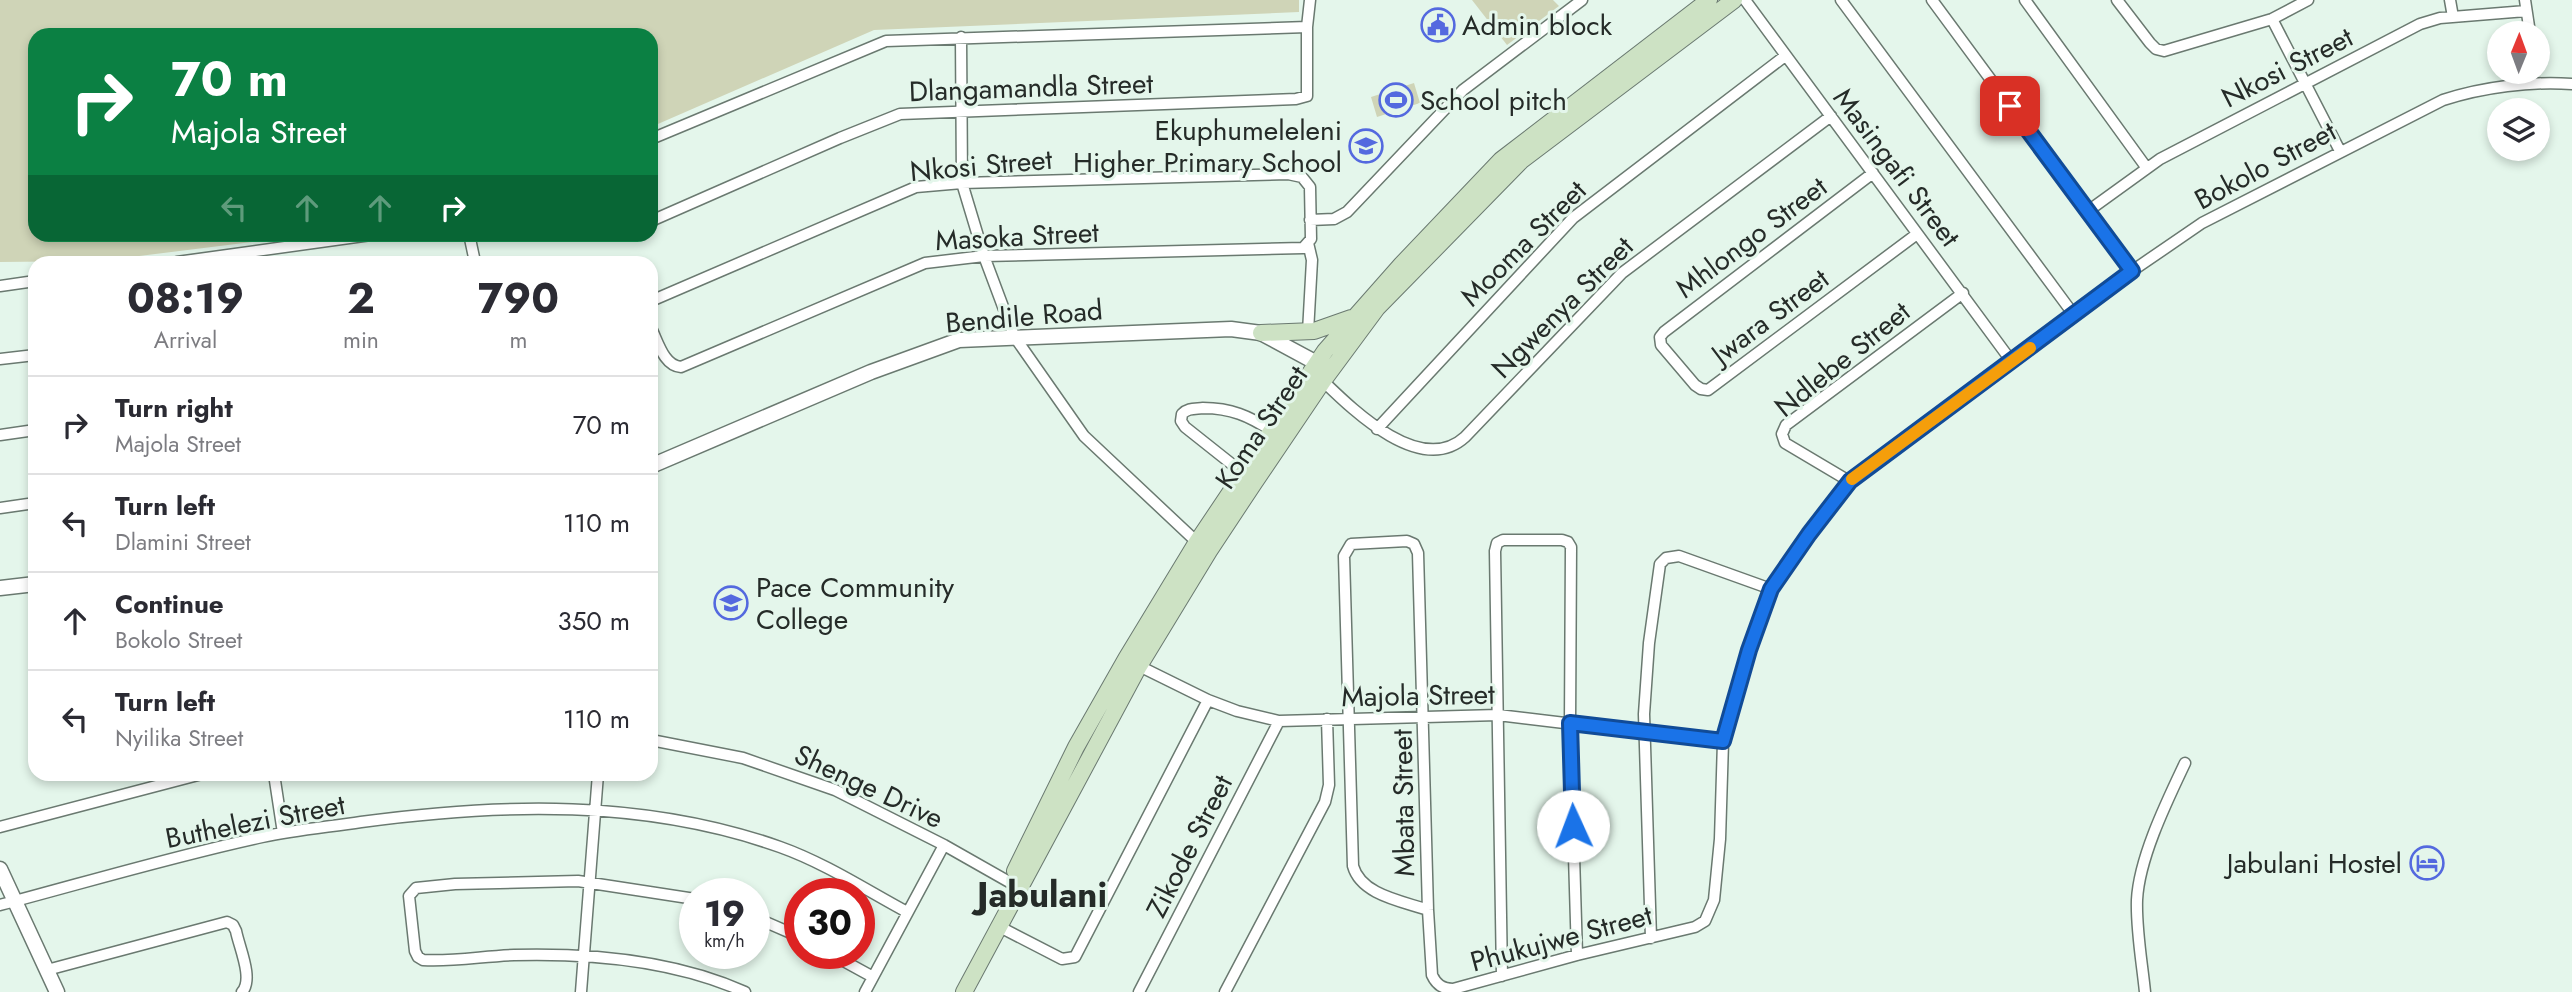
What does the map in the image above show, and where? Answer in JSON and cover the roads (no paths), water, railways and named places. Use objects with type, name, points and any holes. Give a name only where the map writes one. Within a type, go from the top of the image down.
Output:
[{"type":"main road","name":"Koma Street","points":[[952,992],[1014,885],[1132,663],[1203,547],[1323,371],[1356,315],[1507,155],[1709,0]]},
{"type":"main road","name":"Koma Street","points":[[1249,478],[1272,431],[1377,308],[1522,160],[1734,0]]},
{"type":"main road","points":[[1261,333],[1308,331],[1338,324],[1356,315]]},
{"type":"main road","name":"Koma Street","points":[[964,992],[998,926],[1014,885]]},
{"type":"street","points":[[658,136],[873,45],[896,39],[1307,27],[1310,0]]},
{"type":"street","points":[[1310,220],[1334,219],[1346,212],[1463,90],[1582,0]]},
{"type":"street","name":"Masingafi Street","points":[[1745,0],[2012,362]]},
{"type":"street","points":[[1841,0],[2074,315]]},
{"type":"street","points":[[1932,0],[2132,271]]},
{"type":"street","points":[[2025,0],[2146,167]]},
{"type":"street","points":[[2117,0],[2150,43],[2156,49],[2164,51],[2272,19],[2308,0]]},
{"type":"street","points":[[2450,0],[2453,16]]},
{"type":"street","name":"Nkosi Street","points":[[2088,211],[2146,167],[2420,24],[2526,5]]},
{"type":"street","points":[[2272,19],[2340,151]]},
{"type":"street","name":"Dlangamandla Street","points":[[658,217],[892,116],[915,112],[1286,101],[1307,96],[1307,27]]},
{"type":"street","points":[[961,37],[962,183],[984,256],[1014,336],[1084,436],[1203,547]]},
{"type":"street","name":"Mooma Street","points":[[1377,429],[1573,218],[1784,56]]},
{"type":"street","name":"Bokolo Street","points":[[1705,921],[1714,900],[1719,855],[1723,741],[1749,650],[1771,589],[1850,481],[2132,271],[2202,223],[2412,114],[2474,92],[2539,84]]},
{"type":"street","name":"Bokolo Street","points":[[2550,84],[2572,84]]},
{"type":"street","name":"Ngwenya Street","points":[[1323,371],[1377,429],[1396,440],[1423,447],[1445,447],[1461,440],[1622,273],[1830,116]]},
{"type":"street","name":"Mhlongo Street","points":[[1660,340],[1664,332],[1873,173]]},
{"type":"street","name":"Nkosi Street","points":[[658,298],[916,187],[962,183],[1297,174],[1307,181],[1310,187],[1311,239],[1306,245],[1312,260],[1308,331]]},
{"type":"street","name":"Jwara Street","points":[[1660,340],[1661,345],[1695,385],[1708,390],[1917,234]]},
{"type":"street","points":[[224,256],[322,242]]},
{"type":"street","name":"Masoka Street","points":[[658,341],[670,364],[681,368],[925,263],[984,256],[1306,245]]},
{"type":"street","points":[[0,286],[28,282]]},
{"type":"street","name":"Ndlebe Street","points":[[1850,481],[1785,443],[1782,434],[1786,425],[1963,293]]},
{"type":"street","name":"Bendile Road","points":[[658,463],[871,372],[959,340],[1231,329],[1261,333],[1323,371]]},
{"type":"street","points":[[0,359],[28,356]]},
{"type":"street","points":[[1249,478],[1185,427],[1181,421],[1183,411],[1231,410],[1250,416],[1272,431]]},
{"type":"street","points":[[0,435],[28,431]]},
{"type":"street","points":[[0,508],[28,504]]},
{"type":"street","name":"Mbata Street","points":[[1348,719],[1345,552],[1354,543],[1404,540],[1411,542],[1419,559],[1427,910],[1432,975]]},
{"type":"street","points":[[1502,976],[1495,548],[1498,542],[1562,540],[1571,546],[1570,723],[1577,955]]},
{"type":"street","points":[[1651,938],[1643,733],[1649,643],[1657,578],[1662,561],[1671,556],[1679,556],[1771,589]]},
{"type":"street","points":[[0,588],[28,585]]},
{"type":"street","name":"Majola Street","points":[[1132,663],[1208,700],[1237,711],[1279,721],[1498,715],[1723,741]]},
{"type":"street","points":[[998,926],[1062,959],[1075,957],[1208,700]]},
{"type":"street","points":[[1225,992],[1325,802],[1329,785],[1327,719]]},
{"type":"street","points":[[1348,719],[1355,874],[1366,886],[1427,910]]},
{"type":"street","name":"Zikode Street","points":[[1139,992],[1279,721]]},
{"type":"street","name":"Shenge Drive","points":[[658,741],[743,758],[835,790],[944,845],[1014,885]]},
{"type":"street","points":[[2145,992],[2137,902],[2140,877],[2185,763]]},
{"type":"street","points":[[0,827],[175,781]]},
{"type":"street","points":[[275,781],[283,833]]},
{"type":"street","points":[[581,992],[598,781]]},
{"type":"street","name":"Buthelezi Street","points":[[0,905],[283,833],[463,810],[553,808],[596,810],[702,824],[771,844],[800,855],[908,912]]},
{"type":"street","points":[[865,992],[944,845]]},
{"type":"street","points":[[0,869],[57,992]]},
{"type":"street","points":[[679,896],[589,882],[455,884],[416,888],[410,893],[415,951],[421,959],[512,955],[585,956],[684,972],[746,992]]},
{"type":"street","name":"Phukujwe Street","points":[[1432,975],[1440,986],[1449,989],[1577,955],[1695,928],[1705,921]]},
{"type":"street","points":[[47,970],[222,922],[233,925],[247,978],[242,992]]},
{"type":"street","points":[[858,969],[873,977]]},
{"type":"place","name":"Admin block","points":[[1438,25]]},
{"type":"place","name":"School pitch","points":[[1396,100]]},
{"type":"place","name":"Ekuphumeleleni Higher Primary School","points":[[1366,146]]},
{"type":"place","name":"Pace Community College","points":[[731,603]]},
{"type":"place","name":"Jabulani Hostel","points":[[2427,863]]},
{"type":"district","name":"Jabulani","points":[[1042,895]]}]
